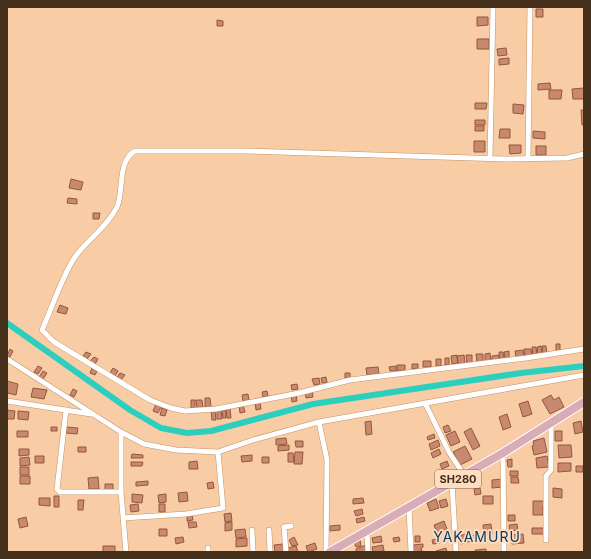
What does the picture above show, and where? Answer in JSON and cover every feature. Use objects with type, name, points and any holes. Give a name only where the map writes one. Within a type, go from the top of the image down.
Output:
[{"type":"main road","name":"SH280","points":[[330,552],[503,453],[584,402]]},
{"type":"street","points":[[490,158],[493,7]]},
{"type":"street","points":[[528,159],[530,7]]},
{"type":"street","points":[[584,154],[567,158],[528,159],[244,151],[135,151],[125,161],[117,206],[110,220],[75,257],[42,330],[54,342],[150,400],[171,408],[185,411],[216,409],[298,393],[350,380],[526,358],[584,349]]},
{"type":"street","points":[[7,359],[120,432],[144,444],[176,450],[218,452],[253,440],[319,422],[584,375]]},
{"type":"street","points":[[7,401],[92,414]]},
{"type":"street","points":[[425,403],[449,452],[464,475]]},
{"type":"street","points":[[66,410],[57,488],[60,492],[121,492]]},
{"type":"street","points":[[319,422],[327,460],[326,552]]},
{"type":"street","points":[[546,540],[546,476],[551,470],[551,424]]},
{"type":"street","points":[[120,432],[122,518],[126,552]]},
{"type":"street","points":[[122,518],[186,514],[222,508],[218,452]]},
{"type":"street","points":[[503,453],[504,552]]},
{"type":"street","points":[[452,483],[456,552]]},
{"type":"street","points":[[409,507],[410,552]]},
{"type":"street","points":[[286,552],[284,527],[291,526]]},
{"type":"street","points":[[252,530],[252,552]]},
{"type":"street","points":[[269,530],[270,552]]},
{"type":"street","points":[[367,532],[368,552]]},
{"type":"building","points":[[536,9],[543,9],[543,17],[536,17]]},
{"type":"building","points":[[477,17],[488,17],[488,25],[477,26]]},
{"type":"building","points":[[217,20],[223,21],[223,26],[217,26]]},
{"type":"building","points":[[477,39],[489,39],[489,49],[477,49]]},
{"type":"building","points":[[506,48],[507,55],[498,56],[497,49]]},
{"type":"building","points":[[509,58],[509,64],[499,65],[499,59]]},
{"type":"building","points":[[550,83],[551,89],[538,90],[538,84]]},
{"type":"building","points":[[584,88],[584,99],[573,99],[572,89]]},
{"type":"building","points":[[549,90],[562,90],[561,99],[549,99]]},
{"type":"building","points":[[475,103],[487,103],[486,109],[475,109]]},
{"type":"building","points":[[513,104],[524,105],[523,114],[513,113]]},
{"type":"building","points":[[581,110],[584,110],[584,125],[582,125]]},
{"type":"building","points":[[475,120],[485,120],[485,125],[475,125]]},
{"type":"building","points":[[475,126],[484,126],[484,131],[475,131]]},
{"type":"building","points":[[500,129],[510,129],[510,138],[499,138]]},
{"type":"building","points":[[533,131],[545,132],[545,139],[533,138]]},
{"type":"building","points":[[474,141],[485,141],[485,152],[474,152]]},
{"type":"building","points":[[509,145],[521,145],[521,153],[510,154]]},
{"type":"building","points":[[536,146],[546,146],[546,155],[536,155]]},
{"type":"building","points":[[71,179],[83,182],[81,190],[69,188]]},
{"type":"building","points":[[68,198],[77,199],[77,204],[67,203]]},
{"type":"building","points":[[93,213],[100,213],[99,219],[93,219]]},
{"type":"building","points":[[60,305],[68,308],[66,314],[57,312]]},
{"type":"building","points":[[556,344],[560,344],[560,351],[556,352]]},
{"type":"building","points":[[541,346],[542,354],[538,355],[537,347]]},
{"type":"building","points":[[542,346],[546,346],[547,354],[543,354]]},
{"type":"building","points":[[532,347],[536,347],[537,355],[533,356]]},
{"type":"building","points":[[10,349],[13,351],[10,357],[7,356]]},
{"type":"building","points":[[524,349],[531,349],[532,356],[525,356]]},
{"type":"building","points":[[523,350],[524,357],[516,357],[515,351]]},
{"type":"building","points":[[509,351],[509,359],[505,359],[504,352]]},
{"type":"building","points":[[86,352],[91,354],[87,359],[83,356]]},
{"type":"building","points":[[499,352],[503,352],[504,359],[500,359]]},
{"type":"building","points":[[490,353],[491,361],[485,361],[485,354]]},
{"type":"building","points":[[476,354],[483,354],[483,362],[477,362]]},
{"type":"building","points":[[457,355],[458,363],[452,364],[451,356]]},
{"type":"building","points":[[464,355],[465,363],[458,364],[457,356]]},
{"type":"building","points":[[466,355],[472,355],[472,363],[467,364]]},
{"type":"building","points":[[499,355],[499,361],[492,361],[492,356]]},
{"type":"building","points":[[94,357],[98,359],[95,364],[90,361]]},
{"type":"building","points":[[445,358],[449,358],[449,365],[445,365]]},
{"type":"building","points":[[436,359],[441,359],[441,366],[436,366]]},
{"type":"building","points":[[423,361],[431,361],[431,367],[423,367]]},
{"type":"building","points":[[412,364],[418,364],[418,368],[412,369]]},
{"type":"building","points":[[397,365],[405,365],[405,370],[397,371]]},
{"type":"building","points":[[38,366],[42,368],[38,374],[34,372]]},
{"type":"building","points":[[396,366],[396,371],[390,371],[389,367]]},
{"type":"building","points":[[378,367],[379,374],[367,375],[366,368]]},
{"type":"building","points":[[92,368],[97,371],[95,375],[90,373]]},
{"type":"building","points":[[113,368],[118,371],[115,376],[110,373]]},
{"type":"building","points":[[43,371],[47,373],[43,379],[39,377]]},
{"type":"building","points":[[120,373],[125,375],[121,380],[117,377]]},
{"type":"building","points":[[345,373],[350,373],[350,378],[345,378]]},
{"type":"building","points":[[326,377],[327,383],[322,383],[321,378]]},
{"type":"building","points":[[319,378],[320,384],[314,385],[312,379]]},
{"type":"building","points":[[7,381],[18,384],[16,395],[7,393]]},
{"type":"building","points":[[297,384],[298,389],[292,390],[291,385]]},
{"type":"building","points":[[33,388],[47,390],[44,399],[31,397]]},
{"type":"building","points":[[73,389],[77,391],[74,397],[70,395]]},
{"type":"building","points":[[267,391],[268,396],[263,397],[262,392]]},
{"type":"building","points":[[312,391],[313,397],[306,398],[305,392]]},
{"type":"building","points":[[248,394],[249,400],[243,401],[242,395]]},
{"type":"building","points":[[296,394],[297,401],[292,402],[291,395]]},
{"type":"building","points":[[551,395],[554,400],[559,397],[564,407],[550,414],[542,400]]},
{"type":"building","points":[[205,398],[210,398],[211,407],[205,407]]},
{"type":"building","points":[[191,400],[195,400],[195,408],[191,408]]},
{"type":"building","points":[[196,400],[202,400],[203,407],[197,408]]},
{"type":"building","points":[[260,401],[261,409],[256,410],[255,402]]},
{"type":"building","points":[[528,401],[532,414],[523,417],[519,404]]},
{"type":"building","points":[[156,404],[161,407],[158,413],[153,411]]},
{"type":"building","points":[[243,405],[245,412],[240,413],[239,406]]},
{"type":"building","points":[[162,408],[167,410],[165,416],[160,415]]},
{"type":"building","points":[[230,408],[231,418],[227,418],[226,409]]},
{"type":"building","points":[[7,410],[15,411],[14,419],[7,419]]},
{"type":"building","points":[[221,410],[222,419],[217,419],[217,411]]},
{"type":"building","points":[[222,410],[226,410],[226,418],[223,418]]},
{"type":"building","points":[[18,411],[29,412],[28,420],[18,419]]},
{"type":"building","points":[[211,411],[215,411],[216,420],[212,420]]},
{"type":"building","points":[[507,414],[511,427],[503,430],[499,417]]},
{"type":"building","points":[[371,421],[372,434],[366,435],[365,422]]},
{"type":"building","points":[[581,421],[583,432],[575,434],[573,423]]},
{"type":"building","points":[[448,425],[451,431],[445,433],[443,427]]},
{"type":"building","points":[[51,427],[57,427],[57,431],[51,431]]},
{"type":"building","points":[[66,427],[78,428],[77,434],[66,433]]},
{"type":"building","points":[[471,428],[480,446],[473,450],[464,432]]},
{"type":"building","points":[[17,431],[28,431],[28,437],[17,437]]},
{"type":"building","points":[[455,431],[460,442],[451,446],[446,435]]},
{"type":"building","points":[[555,431],[562,431],[562,441],[555,441]]},
{"type":"building","points":[[434,434],[435,438],[428,440],[427,437]]},
{"type":"building","points":[[286,438],[287,444],[276,445],[276,439]]},
{"type":"building","points":[[544,438],[547,452],[534,455],[532,446],[534,445],[533,441]]},
{"type":"building","points":[[438,440],[440,446],[431,450],[429,444]]},
{"type":"building","points":[[295,441],[303,441],[303,447],[296,447]]},
{"type":"building","points":[[289,445],[289,450],[278,451],[278,446]]},
{"type":"building","points":[[558,445],[571,445],[572,457],[559,458]]},
{"type":"building","points":[[465,446],[472,459],[460,465],[453,452]]},
{"type":"building","points":[[78,447],[86,447],[86,452],[78,452]]},
{"type":"building","points":[[19,449],[29,449],[29,455],[19,456]]},
{"type":"building","points":[[439,449],[441,454],[433,458],[431,453]]},
{"type":"building","points":[[295,452],[303,452],[302,464],[294,464]]},
{"type":"building","points":[[288,453],[293,453],[294,462],[288,462]]},
{"type":"building","points":[[132,454],[143,455],[143,458],[131,458]]},
{"type":"building","points":[[252,455],[252,461],[242,462],[241,456]]},
{"type":"building","points":[[35,456],[44,456],[44,463],[35,463]]},
{"type":"building","points":[[547,456],[549,467],[537,468],[536,458]]},
{"type":"building","points":[[29,457],[30,465],[20,466],[20,458]]},
{"type":"building","points":[[262,457],[269,457],[269,463],[262,463]]},
{"type":"building","points":[[512,459],[512,467],[508,467],[507,460]]},
{"type":"building","points":[[197,461],[198,469],[189,469],[189,462]]},
{"type":"building","points":[[447,461],[449,466],[442,469],[440,464]]},
{"type":"building","points":[[131,462],[143,462],[142,466],[131,466]]},
{"type":"building","points":[[558,463],[571,463],[571,471],[558,472]]},
{"type":"building","points":[[576,466],[583,466],[583,472],[576,472]]},
{"type":"building","points":[[20,467],[29,467],[29,475],[20,475]]},
{"type":"building","points":[[510,471],[518,471],[518,476],[510,476]]},
{"type":"building","points":[[20,476],[30,476],[30,484],[20,484]]},
{"type":"building","points":[[98,477],[99,489],[89,489],[88,478]]},
{"type":"building","points":[[511,477],[518,477],[519,483],[511,483]]},
{"type":"building","points":[[502,479],[503,487],[492,488],[492,480]]},
{"type":"building","points":[[148,481],[148,485],[136,486],[136,482]]},
{"type":"building","points":[[213,482],[214,488],[208,489],[207,483]]},
{"type":"building","points":[[105,484],[113,484],[113,491],[105,491]]},
{"type":"building","points":[[480,488],[481,494],[475,495],[474,489]]},
{"type":"building","points":[[553,488],[562,489],[562,498],[553,497]]},
{"type":"building","points":[[187,492],[188,501],[179,502],[178,493]]},
{"type":"building","points":[[132,494],[143,495],[142,503],[132,502]]},
{"type":"building","points":[[166,494],[166,502],[159,503],[158,495]]},
{"type":"building","points":[[54,496],[59,496],[59,507],[54,507]]},
{"type":"building","points":[[483,496],[493,496],[493,504],[483,504]]},
{"type":"building","points":[[39,498],[50,498],[50,506],[39,505]]},
{"type":"building","points":[[363,498],[364,503],[353,504],[353,499]]},
{"type":"building","points":[[436,499],[439,508],[430,511],[427,503]]},
{"type":"building","points":[[446,499],[448,506],[441,508],[439,501]]},
{"type":"building","points":[[78,500],[84,500],[83,510],[78,510]]},
{"type":"building","points":[[533,501],[545,501],[545,506],[543,506],[543,515],[533,515]]},
{"type":"building","points":[[138,504],[139,511],[131,512],[130,505]]},
{"type":"building","points":[[159,504],[165,504],[165,512],[159,512]]},
{"type":"building","points":[[362,509],[363,514],[356,516],[354,511]]},
{"type":"building","points":[[231,513],[232,521],[225,522],[224,514]]},
{"type":"building","points":[[187,515],[192,515],[193,520],[187,521]]},
{"type":"building","points":[[508,515],[515,515],[515,521],[508,521]]},
{"type":"building","points":[[26,517],[28,526],[20,528],[18,519]]},
{"type":"building","points":[[364,517],[365,521],[357,523],[356,519]]},
{"type":"building","points":[[444,521],[447,529],[437,533],[434,525]]},
{"type":"building","points":[[188,522],[196,522],[197,527],[189,528]]},
{"type":"building","points":[[232,522],[232,530],[225,531],[225,523]]},
{"type":"building","points":[[491,524],[492,534],[484,535],[483,525]]},
{"type":"building","points":[[517,524],[518,530],[510,531],[509,525]]},
{"type":"building","points":[[340,525],[340,530],[330,531],[330,526]]},
{"type":"building","points":[[532,528],[544,528],[544,534],[532,534]]},
{"type":"building","points":[[159,529],[167,529],[167,536],[159,536]]},
{"type":"building","points":[[245,529],[246,537],[236,538],[235,530]]},
{"type":"building","points":[[466,534],[468,542],[461,544],[459,536]]},
{"type":"building","points":[[523,534],[524,543],[512,544],[511,535]]},
{"type":"building","points":[[479,535],[479,540],[469,542],[468,536]]},
{"type":"building","points":[[381,536],[382,542],[373,543],[372,538]]},
{"type":"building","points":[[415,536],[420,536],[420,542],[415,542]]},
{"type":"building","points":[[183,537],[184,542],[176,544],[175,538]]},
{"type":"building","points":[[294,537],[298,545],[292,546],[289,540]]},
{"type":"building","points":[[399,537],[400,541],[394,542],[393,538]]},
{"type":"building","points":[[247,538],[247,546],[236,547],[236,539]]},
{"type":"building","points":[[438,539],[440,543],[433,544],[432,540]]},
{"type":"building","points":[[360,540],[361,546],[356,547],[354,542]]},
{"type":"building","points":[[315,543],[317,549],[308,552],[306,546]]},
{"type":"building","points":[[283,544],[284,552],[275,552],[274,545]]},
{"type":"building","points":[[423,544],[423,547],[421,548],[422,551],[413,552],[413,545]]},
{"type":"building","points":[[366,545],[366,552],[356,552],[356,549]]},
{"type":"building","points":[[383,545],[384,551],[373,552],[372,547]]},
{"type":"building","points":[[103,546],[115,546],[115,552],[103,552]]},
{"type":"building","points":[[296,546],[298,552],[289,552],[288,548]]},
{"type":"building","points":[[446,548],[447,552],[436,552],[436,551]]},
{"type":"building","points":[[486,549],[486,552],[475,552],[475,550]]},
{"type":"waterway","points":[[7,323],[130,410],[161,428],[187,433],[211,431],[313,404],[521,373],[584,366]]},
{"type":"district","name":"YAKAMURU","points":[[477,537]]}]
